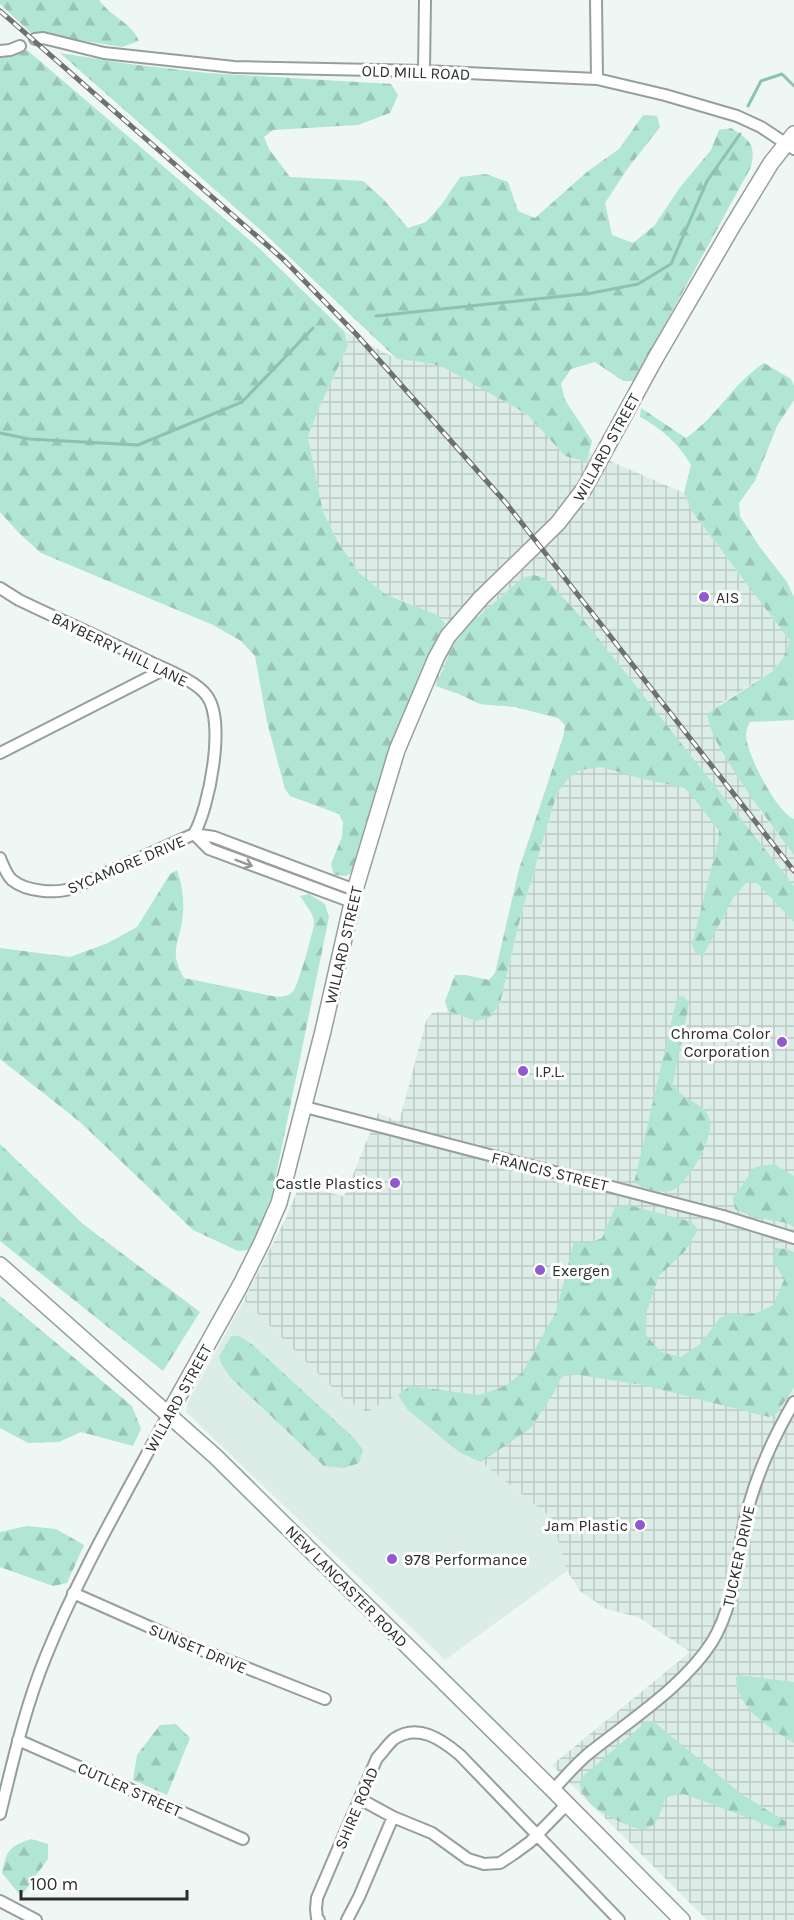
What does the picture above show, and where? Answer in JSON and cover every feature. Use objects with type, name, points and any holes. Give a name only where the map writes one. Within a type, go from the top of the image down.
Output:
[{"type":"street","points":[[424,71],[425,0]]},
{"type":"street","points":[[596,0],[597,79]]},
{"type":"street","name":"OLD MILL ROAD","points":[[35,39],[43,38],[104,52],[214,66],[424,71],[597,79],[665,95],[737,116],[791,142]]},
{"type":"street","points":[[0,51],[20,46]]},
{"type":"street","name":"WILLARD STREET","points":[[0,1814],[18,1740],[45,1658],[73,1593],[262,1242],[279,1203],[305,1107],[353,896],[397,750],[436,658],[448,636],[481,598],[558,524],[584,489],[678,318],[765,172],[791,142]]},
{"type":"street","name":"BAYBERRY HILL LANE","points":[[0,588],[19,600],[165,669],[202,690],[210,701],[213,711],[214,759],[200,823],[194,834]]},
{"type":"street","points":[[0,753],[165,669]]},
{"type":"street","name":"SYCAMORE DRIVE","points":[[0,858],[13,880],[30,888],[55,892],[73,888],[194,834],[214,837],[353,896]]},
{"type":"street","name":"FRANCIS STREET","points":[[305,1107],[723,1216],[794,1238]]},
{"type":"street","name":"NEW LANCASTER ROAD","points":[[0,1265],[216,1457],[682,1920]]},
{"type":"street","name":"TUCKER DRIVE","points":[[553,1790],[585,1757],[683,1678],[700,1660],[713,1640],[731,1595],[744,1523],[759,1470],[794,1402]]},
{"type":"street","name":"SUNSET DRIVE","points":[[73,1593],[204,1651],[326,1699]]},
{"type":"street","name":"SHIRE ROAD","points":[[319,1920],[316,1909],[317,1898],[377,1758],[392,1741],[404,1734],[421,1732],[432,1735],[459,1755],[619,1920]]},
{"type":"street","name":"CUTLER STREET","points":[[18,1740],[243,1839]]},
{"type":"street","points":[[360,1799],[393,1817],[432,1833],[468,1859],[484,1864],[500,1863],[515,1853],[567,1804]]},
{"type":"street","points":[[347,1920],[393,1817]]},
{"type":"street","points":[[0,1901],[36,1920]]},
{"type":"shaded area","points":[[344,331],[397,359],[441,366],[491,393],[527,414],[565,456],[587,462],[589,452],[684,493],[693,513],[790,641],[783,658],[773,671],[720,704],[761,813],[794,855],[794,1920],[707,1920],[552,1765],[690,1652],[638,1617],[606,1609],[580,1591],[567,1571],[548,1515],[481,1462],[459,1452],[408,1410],[398,1395],[367,1412],[344,1399],[244,1300],[287,1216],[299,1186],[344,1196],[378,1113],[399,1122],[426,1021],[432,1013],[448,1011],[476,1021],[500,1003],[521,915],[557,793],[568,779],[580,770],[564,734],[565,725],[558,718],[515,707],[480,704],[436,686],[421,670],[445,622],[409,603],[385,594],[359,573],[338,542],[323,512],[308,437],[348,346]]},
{"type":"shaded area","points":[[244,1300],[344,1399],[367,1412],[398,1395],[408,1410],[459,1452],[481,1462],[548,1515],[567,1571],[445,1660],[186,1412],[188,1402]]},
{"type":"green space","points":[[0,0],[99,0],[131,29],[139,41],[122,47],[43,34],[33,35],[0,4]]},
{"type":"green space","points":[[27,50],[259,248],[344,331],[348,346],[308,437],[323,512],[338,542],[359,573],[385,594],[435,614],[445,623],[421,670],[352,872],[346,876],[334,875],[331,864],[342,837],[343,822],[339,814],[290,796],[285,789],[267,722],[255,656],[241,641],[213,625],[41,553],[0,512],[0,58]]},
{"type":"green space","points":[[60,53],[207,73],[391,84],[398,95],[390,113],[358,125],[273,130],[264,137],[269,149],[290,177],[363,181],[384,200],[408,228],[426,222],[442,204],[460,177],[486,174],[508,182],[518,211],[535,218],[588,171],[619,149],[643,115],[657,116],[660,127],[628,168],[605,203],[612,235],[633,243],[654,226],[681,186],[711,150],[719,130],[731,128],[750,143],[753,153],[751,167],[634,381],[623,381],[595,362],[571,369],[561,384],[565,400],[592,441],[587,462],[565,456],[527,414],[441,366],[397,359],[264,233]]},
{"type":"green space","points":[[764,363],[791,379],[794,386],[794,400],[777,426],[755,481],[739,503],[740,516],[759,546],[787,582],[794,597],[794,720],[750,722],[746,735],[751,755],[771,795],[779,806],[794,819],[794,855],[727,760],[715,738],[707,714],[773,671],[783,658],[790,641],[693,513],[684,493],[691,465],[686,457],[669,437],[640,417],[641,408],[686,438],[706,421],[743,380]]},
{"type":"green space","points":[[534,575],[545,578],[582,618],[794,886],[794,922],[756,882],[747,882],[733,898],[703,956],[695,952],[692,944],[719,830],[685,788],[602,767],[580,770],[568,779],[557,793],[521,915],[500,1003],[491,1017],[476,1021],[448,1011],[445,1001],[455,975],[489,980],[495,973],[519,869],[565,725],[558,718],[515,707],[480,704],[436,686],[452,648],[467,627],[522,578]]},
{"type":"green space","points":[[177,870],[182,889],[183,909],[176,956],[184,978],[272,996],[287,996],[296,986],[314,926],[312,915],[300,896],[309,894],[325,904],[329,917],[272,1195],[258,1234],[248,1250],[238,1251],[193,1230],[80,1122],[0,1059],[0,948],[70,957],[108,943],[137,927],[170,874]]},
{"type":"green space","points":[[683,996],[689,1003],[673,1083],[681,1094],[708,1115],[710,1130],[703,1150],[684,1181],[677,1188],[661,1192],[634,1183],[677,998]]},
{"type":"green space","points":[[0,1144],[83,1224],[200,1312],[163,1371],[0,1241]]},
{"type":"green space","points":[[774,1164],[794,1176],[794,1227],[787,1223],[753,1217],[735,1209],[733,1198],[755,1167]]},
{"type":"green space","points":[[632,1206],[692,1222],[698,1230],[685,1251],[659,1276],[647,1311],[646,1335],[661,1352],[681,1357],[700,1344],[720,1318],[730,1313],[744,1315],[759,1312],[773,1305],[784,1280],[773,1260],[775,1248],[794,1252],[794,1387],[777,1413],[769,1417],[643,1385],[572,1374],[562,1377],[531,1428],[481,1462],[459,1452],[408,1410],[398,1395],[410,1386],[479,1395],[505,1386],[522,1373],[556,1312],[574,1242],[589,1243],[602,1238],[615,1207]]},
{"type":"green space","points":[[0,1296],[132,1406],[141,1429],[133,1446],[81,1432],[59,1442],[28,1443],[0,1428]]},
{"type":"green space","points":[[231,1336],[239,1336],[253,1345],[354,1438],[363,1450],[359,1463],[344,1468],[324,1466],[231,1378],[219,1357]]},
{"type":"green space","points":[[27,1526],[56,1529],[84,1545],[67,1583],[53,1586],[0,1567],[0,1532]]},
{"type":"green space","points":[[738,1675],[794,1682],[794,1743],[757,1717],[749,1708],[738,1689],[736,1678]]},
{"type":"green space","points":[[646,1722],[654,1722],[744,1796],[787,1822],[785,1828],[778,1829],[682,1793],[665,1798],[654,1824],[646,1829],[628,1825],[594,1807],[581,1790],[579,1783],[582,1777]]},
{"type":"green space","points":[[176,1724],[190,1738],[167,1795],[133,1780],[137,1755],[160,1725]]},
{"type":"green space","points":[[31,1839],[48,1844],[48,1859],[21,1896],[2,1873],[10,1850]]},
{"type":"waterway","points":[[748,106],[761,81],[782,74],[794,86]]},
{"type":"waterway","points":[[376,316],[592,293],[638,284],[671,264],[707,181],[740,134]]},
{"type":"waterway","points":[[0,433],[29,439],[138,445],[242,402],[313,328]]},
{"type":"railway","points":[[0,11],[284,260],[356,334],[506,503],[794,871]]},
{"type":"place","name":"AIS","points":[[704,597]]},
{"type":"place","name":"Chroma Color Corporation","points":[[782,1042]]},
{"type":"place","name":"I.P.L.","points":[[523,1071]]},
{"type":"place","name":"Castle Plastics","points":[[395,1183]]},
{"type":"place","name":"Exergen","points":[[540,1270]]},
{"type":"place","name":"Jam Plastic","points":[[640,1525]]},
{"type":"place","name":"978 Performance","points":[[392,1559]]}]
